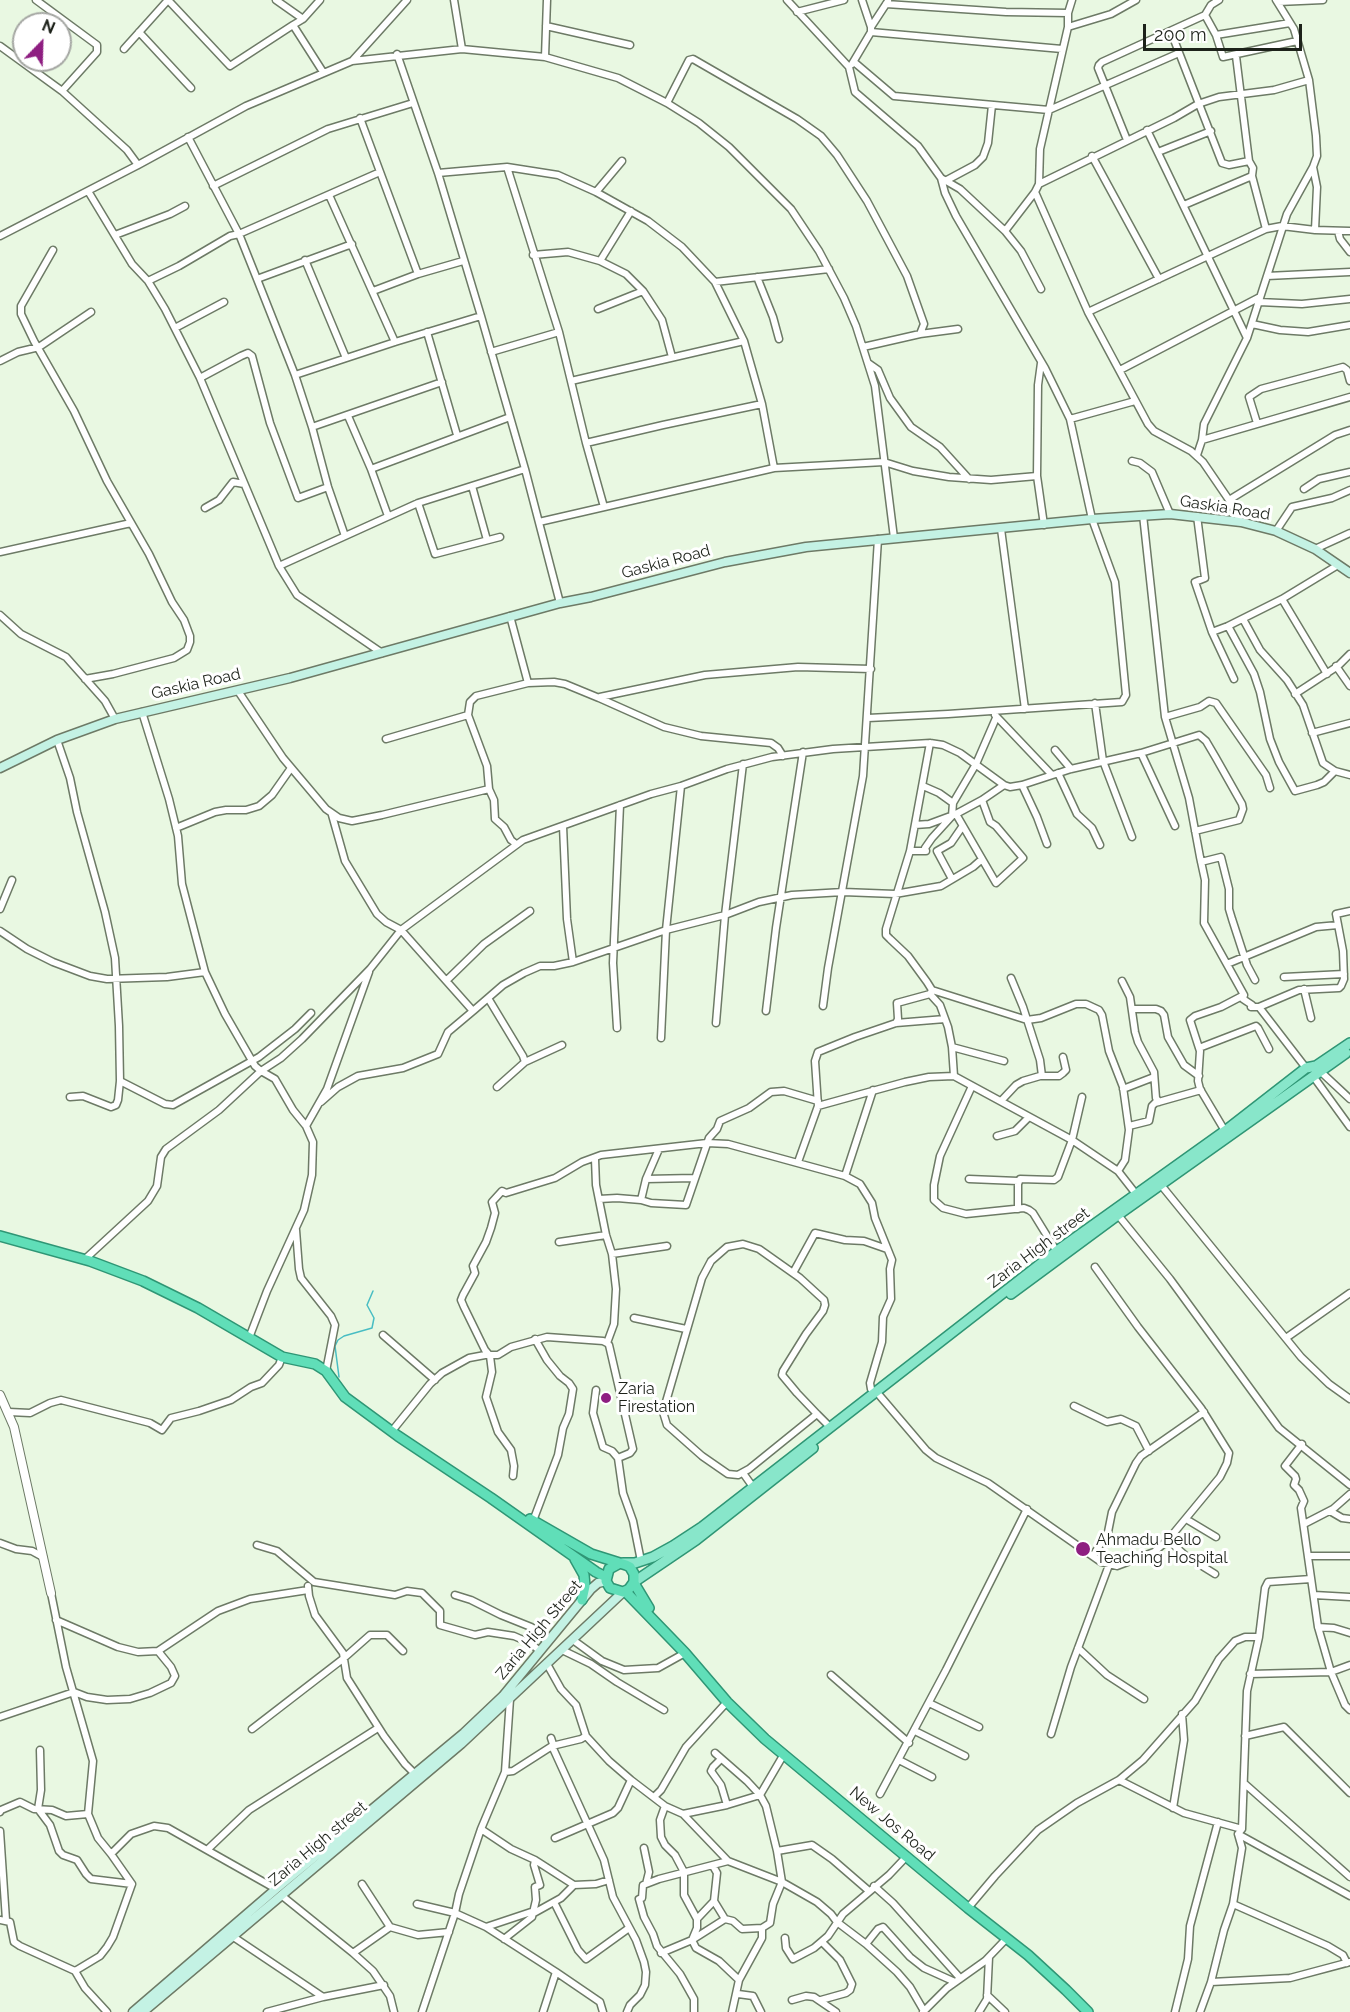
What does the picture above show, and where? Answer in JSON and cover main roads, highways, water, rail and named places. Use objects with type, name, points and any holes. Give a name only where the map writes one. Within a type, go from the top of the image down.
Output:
[{"type":"highway","points":[[0,1236],[114,1270],[171,1294],[282,1357],[315,1364],[326,1371],[345,1397],[606,1579],[610,1588],[624,1592],[634,1583],[633,1570],[621,1563],[591,1554],[491,1498]]},
{"type":"highway","points":[[567,1551],[579,1564],[584,1575],[585,1586],[582,1600]]},
{"type":"highway","points":[[606,1579],[612,1566],[621,1563]]},
{"type":"highway","name":"New Jos Road","points":[[634,1583],[647,1605],[685,1653]]},
{"type":"highway","name":"New Jos Road","points":[[624,1592],[685,1653],[728,1702],[784,1754],[1048,1972],[1088,2012]]},
{"type":"main road","name":"Gaskia Road","points":[[0,768],[57,740],[115,719],[382,653],[560,603],[754,556],[806,547],[1092,519],[1170,514],[1241,522],[1276,531],[1315,549],[1350,573]]},
{"type":"main road","name":"Zaria High street","points":[[756,1489],[1136,1194],[1225,1131],[1306,1068],[1316,1066],[1350,1043]]},
{"type":"main road","name":"Zaria High street","points":[[1059,1254],[1161,1185],[1350,1050]]},
{"type":"main road","name":"Zaria High street","points":[[756,1489],[830,1427],[877,1395]]},
{"type":"main road","points":[[621,1563],[641,1561],[673,1546],[756,1489]]},
{"type":"main road","points":[[634,1583],[696,1540],[756,1489]]},
{"type":"main road","name":"Zaria High Street","points":[[497,1702],[595,1585],[606,1579]]},
{"type":"main road","name":"Zaria High Street","points":[[510,1698],[624,1592]]},
{"type":"main road","name":"Zaria High street","points":[[134,2012],[460,1744],[510,1698]]},
{"type":"main road","name":"Zaria High street","points":[[143,2012],[497,1702]]},
{"type":"waterway","points":[[339,1377],[335,1346],[344,1336],[372,1328],[374,1318],[367,1305],[373,1291]]},
{"type":"place","name":"Zaria Firestation","points":[[606,1398]]},
{"type":"place","name":"Ahmadu Bello Teaching Hospital","points":[[1083,1549]]}]
